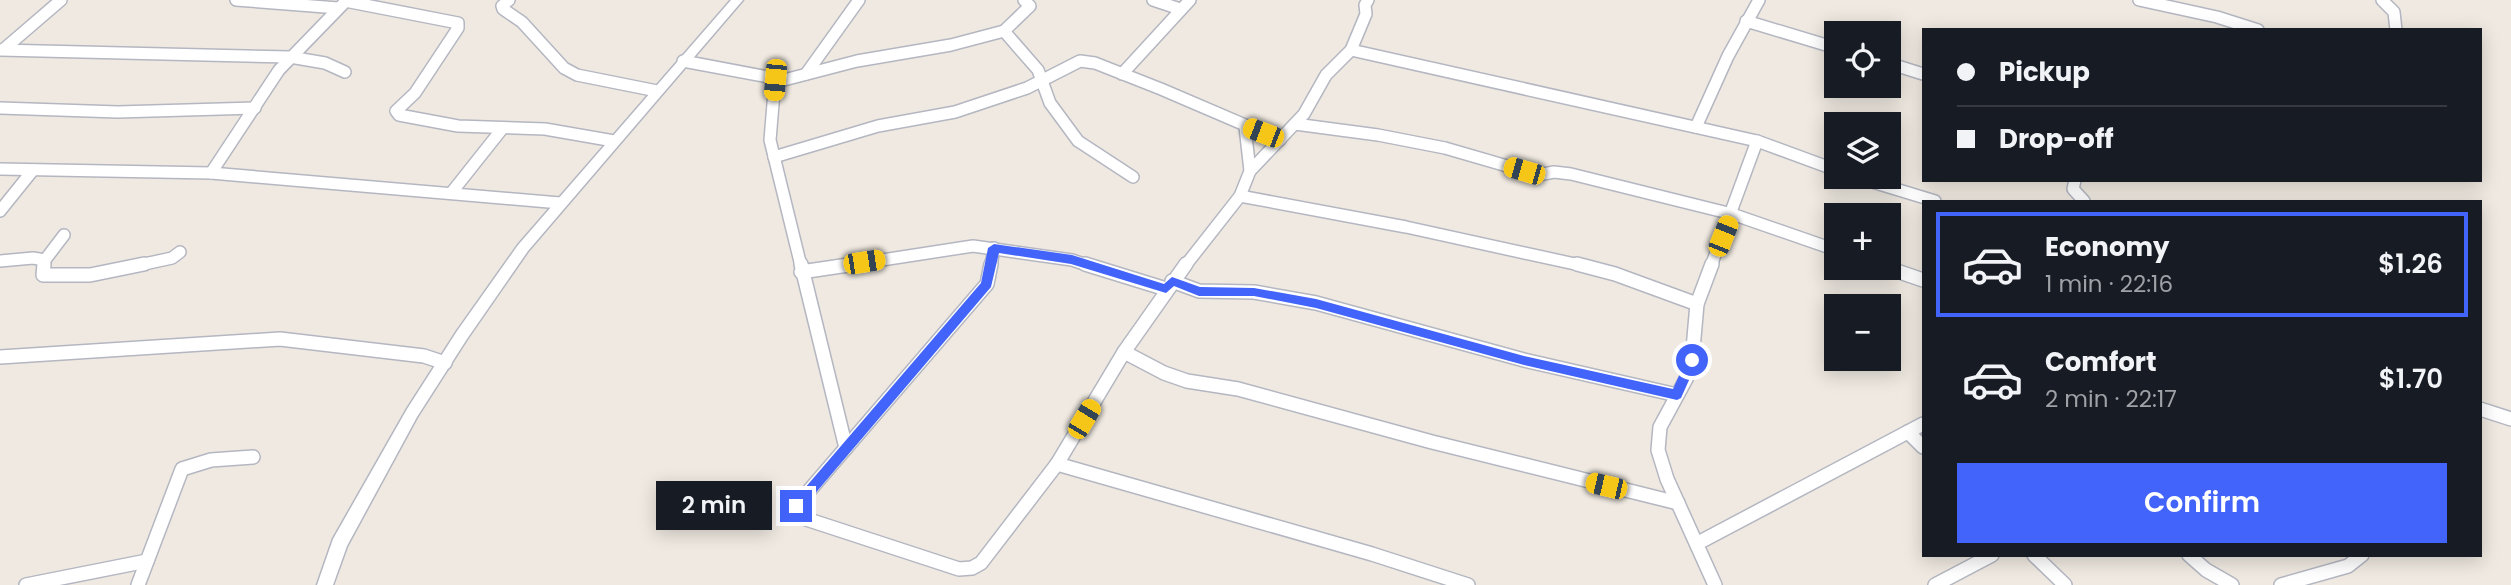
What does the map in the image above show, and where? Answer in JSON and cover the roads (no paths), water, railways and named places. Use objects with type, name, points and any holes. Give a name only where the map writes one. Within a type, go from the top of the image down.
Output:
[{"type":"street","points":[[2,50],[61,0]]},
{"type":"street","points":[[236,0],[344,3],[401,9],[458,23],[458,28],[415,93],[396,111],[399,115],[458,126],[545,128],[614,141]]},
{"type":"street","points":[[401,9],[410,0]]},
{"type":"street","points":[[509,0],[502,6],[503,9],[523,22],[564,68],[577,75],[657,91]]},
{"type":"street","points":[[325,585],[339,544],[444,363],[523,248],[737,0]]},
{"type":"street","points":[[806,74],[859,0]]},
{"type":"street","points":[[683,61],[775,80],[857,61],[951,45],[1004,31],[1030,6],[1024,0]]},
{"type":"street","points":[[1153,0],[1180,9]]},
{"type":"street","points":[[1122,74],[1189,0]]},
{"type":"street","points":[[1696,127],[1728,56],[1759,0]]},
{"type":"street","points":[[2139,0],[2196,12],[2251,28]]},
{"type":"street","points":[[2382,0],[2392,6],[2396,13],[2396,28]]},
{"type":"street","points":[[994,248],[987,284],[796,506],[796,513],[800,517],[967,569],[981,564],[1058,464],[1124,352],[1169,285],[1240,196],[1250,171],[1304,114],[1326,75],[1351,50],[1366,14],[1362,2]]},
{"type":"street","points":[[211,173],[290,57],[344,3]]},
{"type":"street","points":[[1746,21],[1824,44]]},
{"type":"street","points":[[1004,31],[1044,80],[1050,103],[1078,141],[1132,177]]},
{"type":"street","points":[[2,50],[290,57],[325,63],[345,72]]},
{"type":"street","points":[[1351,50],[1757,141],[1824,166]]},
{"type":"street","points":[[774,157],[878,126],[948,114],[1027,88],[1080,61],[1122,74],[1280,140]]},
{"type":"street","points":[[1901,67],[1922,74]]},
{"type":"street","points":[[775,80],[770,133],[774,157],[846,448]]},
{"type":"street","points":[[0,108],[118,112],[255,108]]},
{"type":"street","points":[[1295,124],[1378,135],[1445,148],[1538,175],[1554,172],[1571,174],[1732,214],[1824,246]]},
{"type":"street","points":[[1245,127],[1250,171]]},
{"type":"street","points":[[452,192],[502,129]]},
{"type":"street","points":[[1715,585],[1678,503],[1658,450],[1660,427],[1692,360],[1697,304],[1757,141]]},
{"type":"street","points":[[0,169],[211,173],[560,203]]},
{"type":"street","points":[[0,211],[33,170]]},
{"type":"street","points":[[2075,182],[2073,189],[2083,200]]},
{"type":"street","points":[[1896,189],[1932,200]]},
{"type":"street","points":[[1240,196],[1406,226],[1574,263],[1615,274],[1697,304]]},
{"type":"street","points":[[64,235],[45,260],[43,275],[90,275],[172,258],[180,252]]},
{"type":"street","points":[[801,272],[960,247],[994,248],[1072,260],[1199,291],[1254,292],[1316,303],[1524,360],[1677,395]]},
{"type":"street","points":[[0,261],[45,260]]},
{"type":"street","points":[[1901,272],[1922,280]]},
{"type":"street","points":[[0,357],[280,339],[424,356],[444,363]]},
{"type":"street","points":[[1124,352],[1164,373],[1187,381],[1238,389],[1457,449],[1678,503]]},
{"type":"street","points":[[2482,410],[2511,419]]},
{"type":"street","points":[[1698,543],[1922,425]]},
{"type":"street","points":[[1908,432],[1922,446]]},
{"type":"street","points":[[138,585],[182,469],[211,460],[253,457]]},
{"type":"street","points":[[1058,464],[1372,554],[1468,585]]},
{"type":"street","points":[[1935,585],[1988,557]]},
{"type":"street","points":[[2036,557],[2065,585]]},
{"type":"street","points":[[2191,557],[2206,570],[2232,585]]},
{"type":"street","points":[[2281,585],[2309,582],[2348,566],[2359,557]]},
{"type":"street","points":[[26,585],[148,561]]}]
